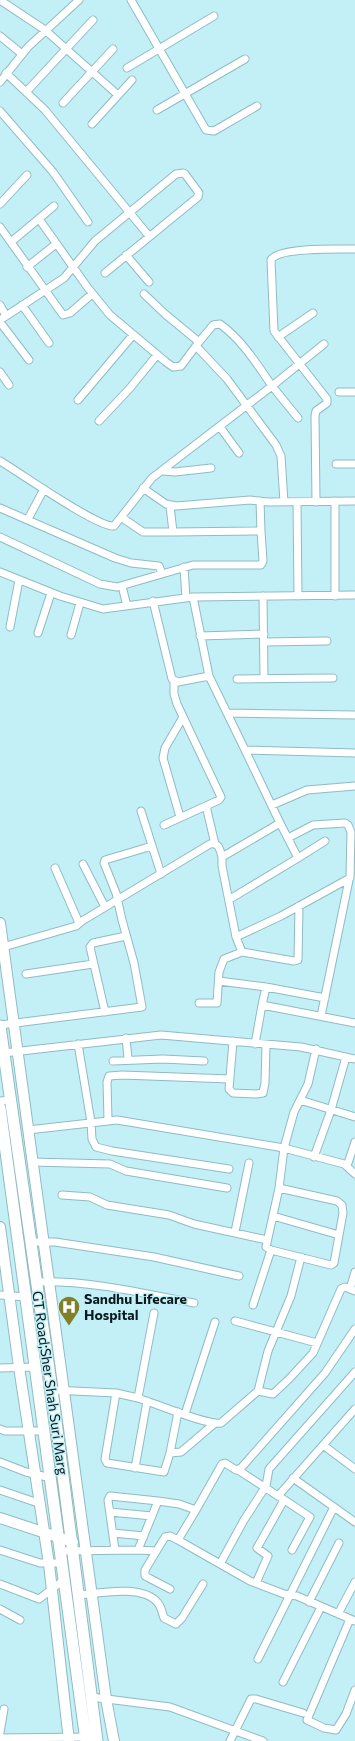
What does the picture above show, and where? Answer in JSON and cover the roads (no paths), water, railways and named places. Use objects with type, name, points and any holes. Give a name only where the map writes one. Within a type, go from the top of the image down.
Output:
[{"type":"main road","points":[[0,923],[2,948],[14,1022],[106,1699],[114,1741]]},
{"type":"main road","name":"GT Road;Sher Shah Suri Marg","points":[[0,1025],[4,1053],[5,1100],[30,1242],[73,1546],[91,1697],[91,1739]]},
{"type":"main road","name":"GT Road;Sher Shah Suri Marg","points":[[0,1108],[65,1579],[91,1739]]},
{"type":"main road","points":[[0,1227],[5,1295],[19,1367],[41,1504],[69,1740]]},
{"type":"main road","points":[[0,1518],[59,1537],[73,1546]]},
{"type":"street","points":[[0,0],[45,30],[118,95]]},
{"type":"street","points":[[79,0],[45,30],[2,78],[27,91],[61,128],[149,236]]},
{"type":"street","points":[[131,0],[202,125],[209,132],[216,130],[257,106]]},
{"type":"street","points":[[127,68],[214,16]]},
{"type":"street","points":[[27,91],[93,20]]},
{"type":"street","points":[[0,36],[22,54]]},
{"type":"street","points":[[62,103],[113,49]]},
{"type":"street","points":[[157,110],[245,59]]},
{"type":"street","points":[[92,124],[132,80]]},
{"type":"street","points":[[0,111],[53,172],[88,222]]},
{"type":"street","points":[[2,319],[64,278],[74,268],[95,241],[178,173],[183,173],[188,176],[198,193],[198,197],[105,273]]},
{"type":"street","points":[[0,204],[27,175]]},
{"type":"street","points":[[11,242],[54,206]]},
{"type":"street","points":[[39,219],[92,294],[115,320],[173,367],[179,367],[213,325],[220,324],[244,347],[272,386],[298,418]]},
{"type":"street","points":[[0,227],[27,267],[63,315],[70,313],[92,294]]},
{"type":"street","points":[[27,267],[56,244]]},
{"type":"street","points":[[316,502],[315,413],[327,403],[327,399],[278,337],[273,328],[274,319],[271,266],[274,256],[291,252],[355,249]]},
{"type":"street","points":[[126,255],[149,282]]},
{"type":"street","points":[[144,294],[197,344],[222,373],[246,407],[270,435],[279,450],[284,502]]},
{"type":"street","points":[[0,305],[2,319],[29,360]]},
{"type":"street","points":[[22,305],[49,343]]},
{"type":"street","points":[[278,337],[314,313]]},
{"type":"street","points":[[78,400],[133,335]]},
{"type":"street","points":[[0,461],[107,526],[114,526],[143,488],[300,365],[324,344]]},
{"type":"street","points":[[99,421],[130,388],[157,354]]},
{"type":"street","points":[[0,372],[9,385]]},
{"type":"street","points":[[339,392],[355,392]]},
{"type":"street","points":[[220,427],[240,453]]},
{"type":"street","points":[[336,464],[355,464]]},
{"type":"street","points":[[163,471],[211,468]]},
{"type":"street","points":[[143,488],[170,506],[245,500],[284,502],[355,501]]},
{"type":"street","points":[[28,519],[44,489]]},
{"type":"street","points":[[0,538],[100,584],[112,587],[122,586],[184,567],[202,564],[261,565],[263,561],[260,501]]},
{"type":"street","points":[[297,502],[298,596]]},
{"type":"street","points":[[335,502],[335,596]]},
{"type":"street","points":[[170,506],[173,532]]},
{"type":"street","points":[[0,508],[115,558],[132,563],[159,566],[162,574]]},
{"type":"street","points":[[121,518],[143,532],[261,531]]},
{"type":"street","points":[[184,567],[209,676],[298,858]]},
{"type":"street","points":[[0,572],[51,593],[104,609],[190,597],[355,595]]},
{"type":"street","points":[[10,627],[19,580]]},
{"type":"street","points":[[122,586],[127,606]]},
{"type":"street","points":[[38,633],[51,593]]},
{"type":"street","points":[[263,596],[264,679]]},
{"type":"street","points":[[153,601],[171,678],[174,682],[174,694],[183,717],[221,794],[219,800],[164,825]]},
{"type":"street","points":[[71,635],[80,603]]},
{"type":"street","points":[[200,636],[264,634]]},
{"type":"street","points":[[264,642],[327,641]]},
{"type":"street","points":[[174,682],[209,676]]},
{"type":"street","points":[[237,679],[333,678]]},
{"type":"street","points":[[227,713],[355,715]]},
{"type":"street","points":[[180,817],[163,758],[165,748],[183,717]]},
{"type":"street","points":[[246,750],[355,753]]},
{"type":"street","points":[[272,805],[307,790],[355,786]]},
{"type":"street","points":[[206,806],[215,844],[218,846],[222,857],[222,866],[230,899],[236,936],[242,952]]},
{"type":"street","points":[[141,811],[161,874]]},
{"type":"street","points":[[222,857],[280,823]]},
{"type":"street","points":[[288,838],[313,824],[345,823],[351,832],[351,867],[349,880],[351,889],[324,998],[321,1016]]},
{"type":"street","points":[[230,899],[325,841]]},
{"type":"street","points":[[2,948],[70,929],[207,846],[215,844]]},
{"type":"street","points":[[0,1025],[143,1006],[134,963],[116,893],[104,866],[104,861],[152,846]]},
{"type":"street","points":[[83,864],[105,907]]},
{"type":"street","points":[[55,868],[80,923]]},
{"type":"street","points":[[236,936],[349,880]]},
{"type":"street","points":[[199,1003],[217,1003],[218,981],[223,960],[242,952],[297,961],[299,955],[299,906]]},
{"type":"street","points":[[105,1012],[90,953],[91,944],[126,936]]},
{"type":"street","points":[[26,974],[94,964]]},
{"type":"street","points":[[218,981],[266,987],[324,998]]},
{"type":"street","points":[[255,1044],[266,987]]},
{"type":"street","points":[[262,1005],[355,1023]]},
{"type":"street","points":[[4,1053],[161,1035],[205,1037],[255,1044],[301,1047],[316,1049],[355,1059]]},
{"type":"street","points":[[126,1038],[128,1059]]},
{"type":"street","points":[[233,1041],[229,1089],[231,1092],[256,1094],[263,1093],[265,1083],[266,1045]]},
{"type":"street","points":[[78,1044],[92,1122],[93,1142],[98,1149],[229,1169]]},
{"type":"street","points":[[279,1188],[340,1203],[343,1213],[332,1265],[266,1248],[279,1188],[284,1148],[292,1118],[308,1084],[316,1049]]},
{"type":"street","points":[[314,1157],[331,1110],[346,1057]]},
{"type":"street","points":[[113,1062],[128,1059],[204,1061]]},
{"type":"street","points":[[108,1120],[107,1082],[109,1076],[122,1075],[230,1079]]},
{"type":"street","points":[[300,1100],[355,1117]]},
{"type":"street","points":[[28,1130],[108,1120],[148,1125],[284,1148],[347,1166],[355,1174]]},
{"type":"street","points":[[347,1166],[353,1157],[355,1142]]},
{"type":"street","points":[[32,1162],[110,1164],[126,1171],[227,1188]]},
{"type":"street","points":[[235,1232],[249,1163]]},
{"type":"street","points":[[62,1195],[90,1197],[107,1205],[169,1215],[194,1224],[267,1240]]},
{"type":"street","points":[[273,1216],[339,1235]]},
{"type":"street","points":[[30,1242],[44,1241],[154,1257],[239,1276]]},
{"type":"street","points":[[253,1305],[271,1250]]},
{"type":"street","points":[[52,1390],[116,1393],[138,1398],[215,1423],[221,1423],[258,1391],[268,1351],[291,1296],[301,1257]]},
{"type":"street","points":[[258,1391],[270,1394],[278,1390],[308,1359],[317,1343],[339,1292],[344,1287],[352,1290],[355,1272]]},
{"type":"street","points":[[36,1282],[115,1289],[194,1303]]},
{"type":"street","points":[[5,1295],[26,1297]]},
{"type":"street","points":[[138,1398],[154,1313]]},
{"type":"street","points":[[235,1321],[317,1343]]},
{"type":"street","points":[[185,1414],[215,1322]]},
{"type":"street","points":[[238,1470],[325,1374],[355,1329]]},
{"type":"street","points":[[0,1368],[36,1367]]},
{"type":"street","points":[[220,1564],[244,1520],[266,1486],[269,1469],[355,1372]]},
{"type":"street","points":[[116,1393],[105,1461],[107,1463],[164,1472],[170,1453],[178,1412]]},
{"type":"street","points":[[135,1468],[147,1401]]},
{"type":"street","points":[[278,1496],[355,1409]]},
{"type":"street","points":[[170,1453],[182,1452],[215,1423]]},
{"type":"street","points":[[0,1429],[29,1432],[45,1431]]},
{"type":"street","points":[[322,1445],[355,1469]]},
{"type":"street","points":[[0,1462],[36,1475],[51,1478]]},
{"type":"street","points":[[178,1540],[222,1464],[225,1463],[266,1486],[278,1496],[310,1517],[292,1550]]},
{"type":"street","points":[[293,1478],[355,1522]]},
{"type":"street","points":[[0,1490],[41,1504]]},
{"type":"street","points":[[115,1550],[108,1498],[110,1496],[179,1504],[196,1510]]},
{"type":"street","points":[[256,1583],[268,1556],[257,1548],[284,1500]]},
{"type":"street","points":[[138,1550],[158,1501]]},
{"type":"street","points":[[258,1659],[334,1508]]},
{"type":"street","points":[[110,1512],[152,1516]]},
{"type":"street","points":[[113,1532],[144,1536]]},
{"type":"street","points":[[170,1589],[149,1579],[144,1574],[156,1551],[168,1535],[256,1583],[284,1594],[292,1594],[353,1620],[307,1720],[324,1728],[336,1730],[355,1690]]},
{"type":"street","points":[[309,1602],[339,1543]]},
{"type":"street","points":[[61,1551],[73,1546],[86,1550],[156,1551]]},
{"type":"street","points":[[0,1550],[34,1562],[49,1564],[63,1563]]},
{"type":"street","points":[[0,1584],[37,1599],[52,1590],[65,1579]]},
{"type":"street","points":[[338,1614],[355,1582]]},
{"type":"street","points":[[79,1595],[125,1591],[138,1593],[155,1600],[161,1608],[164,1618],[176,1624],[203,1584]]},
{"type":"street","points":[[283,1682],[321,1607]]},
{"type":"street","points":[[0,1609],[20,1620]]},
{"type":"street","points":[[91,1697],[170,1707],[263,1741]]},
{"type":"street","points":[[230,1741],[251,1699],[256,1699],[304,1713]]},
{"type":"street","points":[[0,1733],[4,1709]]},
{"type":"street","points":[[0,1738],[69,1740],[91,1739]]},
{"type":"place","name":"Sandhu Lifecare Hospital","points":[[69,1326]]}]
